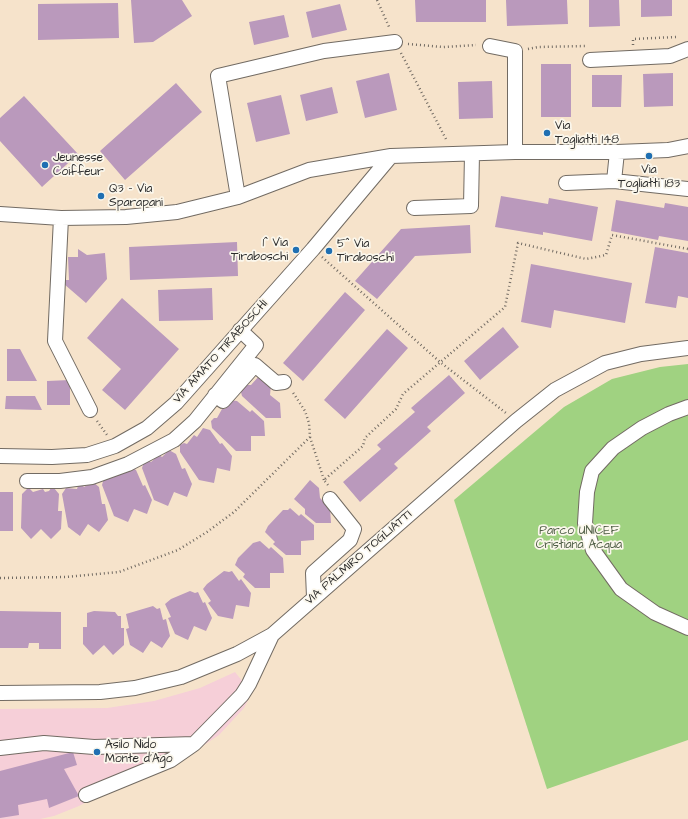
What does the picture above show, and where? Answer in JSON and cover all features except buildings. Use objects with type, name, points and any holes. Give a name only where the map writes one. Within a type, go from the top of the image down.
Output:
[{"type":"street","points":[[238,197],[218,76],[324,51],[395,42]]},
{"type":"street","points":[[490,46],[515,51],[515,152]]},
{"type":"street","points":[[590,60],[670,56],[688,50]]},
{"type":"street","points":[[0,214],[62,218],[126,217],[177,212],[238,197],[309,170],[391,156],[515,152],[617,152],[668,150],[688,146]]},
{"type":"street","points":[[614,181],[617,152]]},
{"type":"street","points":[[414,208],[471,206],[472,154]]},
{"type":"street","name":"VIA AMATO TIRABOSCHI","points":[[0,456],[52,457],[87,455],[115,446],[147,428],[176,403],[313,249],[391,156]]},
{"type":"street","points":[[566,183],[614,181],[688,190]]},
{"type":"street","points":[[62,218],[55,341],[90,410]]},
{"type":"street","points":[[27,481],[60,481],[92,477],[128,464],[174,440],[195,421],[256,346],[240,330]]},
{"type":"street","name":"VIA PALMIRO TOGLIATTI","points":[[0,693],[100,692],[135,688],[181,677],[237,654],[272,635],[516,421],[555,390],[605,363],[641,354],[688,348]]},
{"type":"street","points":[[215,395],[223,401],[255,365],[276,383],[284,382]]},
{"type":"street","points":[[688,407],[669,414],[642,428],[613,448],[592,471],[587,492],[585,523],[593,550],[621,589],[655,613],[688,628]]},
{"type":"street","points":[[314,597],[313,573],[350,540],[354,529],[330,499]]},
{"type":"street","points":[[86,795],[171,760],[194,744],[242,696],[272,635]]},
{"type":"street","points":[[0,748],[44,744],[94,747],[194,744]]},
{"type":"path","points":[[377,0],[395,42],[455,155]]},
{"type":"path","points":[[395,42],[443,47],[490,46]]},
{"type":"path","points":[[324,480],[362,446],[365,438],[396,409],[403,394],[505,307],[518,243],[586,259],[606,255],[612,235],[688,249]]},
{"type":"path","points":[[313,249],[440,362],[516,421]]},
{"type":"path","points":[[284,382],[305,411],[309,423],[310,437],[324,480],[332,491],[330,499]]},
{"type":"path","points":[[90,410],[115,446]]},
{"type":"path","points":[[0,578],[66,577],[119,572],[178,550],[207,532],[234,512],[310,437]]},
{"type":"shaded area","name":"Asilo Nido Monte d'Ago","points":[[235,672],[243,682],[255,687],[244,708],[219,735],[170,768],[94,796],[94,798],[79,806],[54,816],[40,819],[0,819],[0,709],[107,708],[154,701],[200,688]]},
{"type":"green space","name":"Parco UNICEF Cristiana Acqua","points":[[688,364],[688,740],[547,789],[454,500],[564,407],[612,379],[660,367]]},
{"type":"place","name":"Via Togliatti 148","points":[[547,133]]},
{"type":"place","name":"Via Togliatti 183","points":[[649,156]]},
{"type":"place","name":"Jeunesse Coiffeur","points":[[45,165]]},
{"type":"place","name":"Q3 - Via Sparapani","points":[[101,196]]},
{"type":"place","name":"1^ Via Tiraboschi","points":[[296,250]]},
{"type":"place","name":"5^ Via Tiraboschi","points":[[329,251]]},
{"type":"place","name":"Asilo Nido Monte d'Ago","points":[[97,752]]}]
